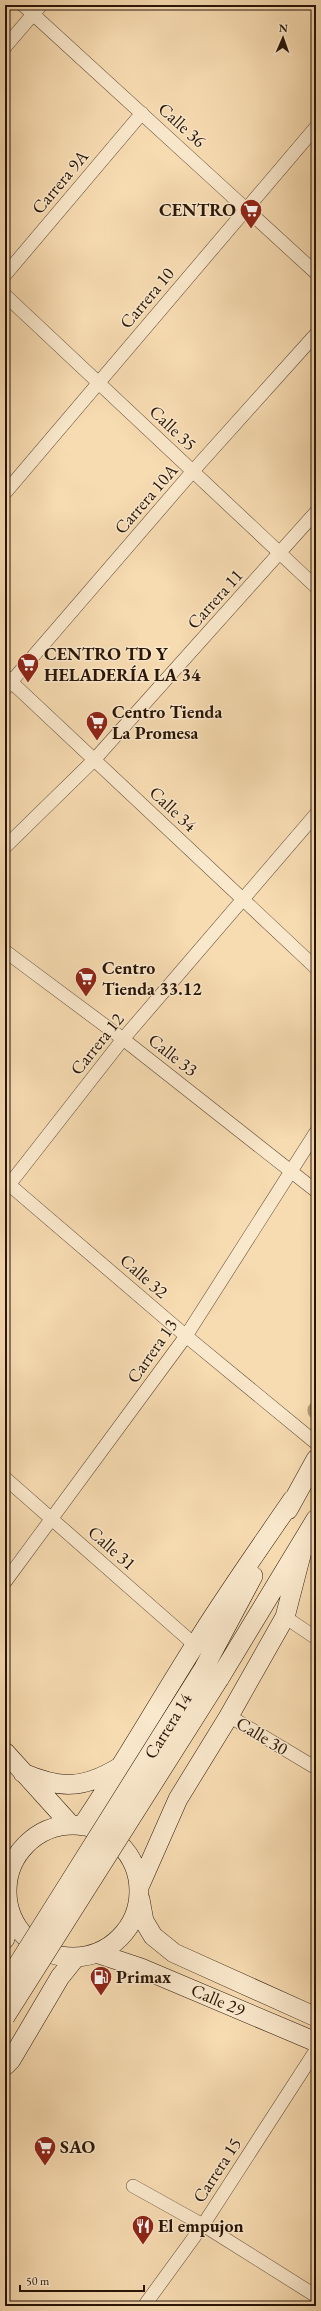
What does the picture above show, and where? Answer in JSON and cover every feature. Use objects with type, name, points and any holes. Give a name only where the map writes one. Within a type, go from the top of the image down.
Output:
[{"type":"main road","name":"Carrera 14","points":[[5,1985],[204,1668],[316,1459]]},
{"type":"main road","points":[[76,1825],[122,1765],[195,1645],[245,1567],[294,1499]]},
{"type":"main road","name":"Carrera 14","points":[[5,2017],[219,1679],[316,1519]]},
{"type":"main road","points":[[7,1901],[17,1926],[28,1940],[42,1950],[59,1956],[76,1957],[96,1953],[112,1945],[126,1932],[135,1916],[140,1892],[178,1799],[230,1716],[285,1617],[306,1536]]},
{"type":"main road","points":[[5,1752],[23,1773],[76,1825]]},
{"type":"main road","points":[[23,1773],[38,1780],[70,1785],[98,1780],[122,1765]]},
{"type":"main road","points":[[5,1939],[8,1878],[13,1861],[24,1847],[37,1835],[53,1828],[76,1825],[99,1830],[114,1839],[127,1852],[136,1868],[140,1892]]},
{"type":"main road","name":"Calle 29","points":[[140,1892],[144,1921],[153,1936],[174,1953],[316,2018]]},
{"type":"main road","name":"Calle 29","points":[[96,1953],[141,1968],[316,2042]]},
{"type":"main road","points":[[5,2066],[11,2060],[60,1977],[76,1957]]},
{"type":"street","name":"Calle 36","points":[[23,5],[37,10],[142,113],[316,273]]},
{"type":"street","points":[[5,47],[37,10]]},
{"type":"street","name":"Carrera 9A","points":[[5,275],[142,113]]},
{"type":"street","name":"Carrera 10","points":[[5,493],[316,127]]},
{"type":"street","name":"Calle 35","points":[[5,295],[316,587]]},
{"type":"street","name":"Carrera 10A","points":[[7,682],[316,334]]},
{"type":"street","name":"Carrera 11","points":[[5,847],[94,760],[316,512]]},
{"type":"street","name":"Calle 34","points":[[7,682],[94,760],[316,968]]},
{"type":"street","name":"Carrera 12","points":[[6,1185],[123,1039],[316,814]]},
{"type":"street","name":"Calle 33","points":[[5,951],[123,1039],[316,1191]]},
{"type":"street","name":"Carrera 13","points":[[5,1582],[53,1520],[186,1336],[316,1132]]},
{"type":"street","name":"Calle 32","points":[[6,1185],[316,1443]]},
{"type":"street","name":"Calle 31","points":[[5,1478],[195,1645]]},
{"type":"street","points":[[285,1617],[316,1638]]},
{"type":"street","name":"Calle 30","points":[[230,1716],[316,1768]]},
{"type":"street","name":"Carrera 15","points":[[144,2306],[203,2225],[316,2050]]},
{"type":"street","points":[[134,2186],[203,2225],[316,2296]]},
{"type":"place","name":"CENTRO","points":[[251,230]]},
{"type":"place","name":"CENTRO TD Y HELADERÍA LA 34","points":[[28,684]]},
{"type":"place","name":"Centro Tienda La Promesa","points":[[97,742]]},
{"type":"place","name":"Centro Tienda 33.12","points":[[86,998]]},
{"type":"place","name":"Primax","points":[[101,1996]]},
{"type":"place","name":"SAO","points":[[45,2166]]},
{"type":"place","name":"El empujon","points":[[143,2246]]}]
